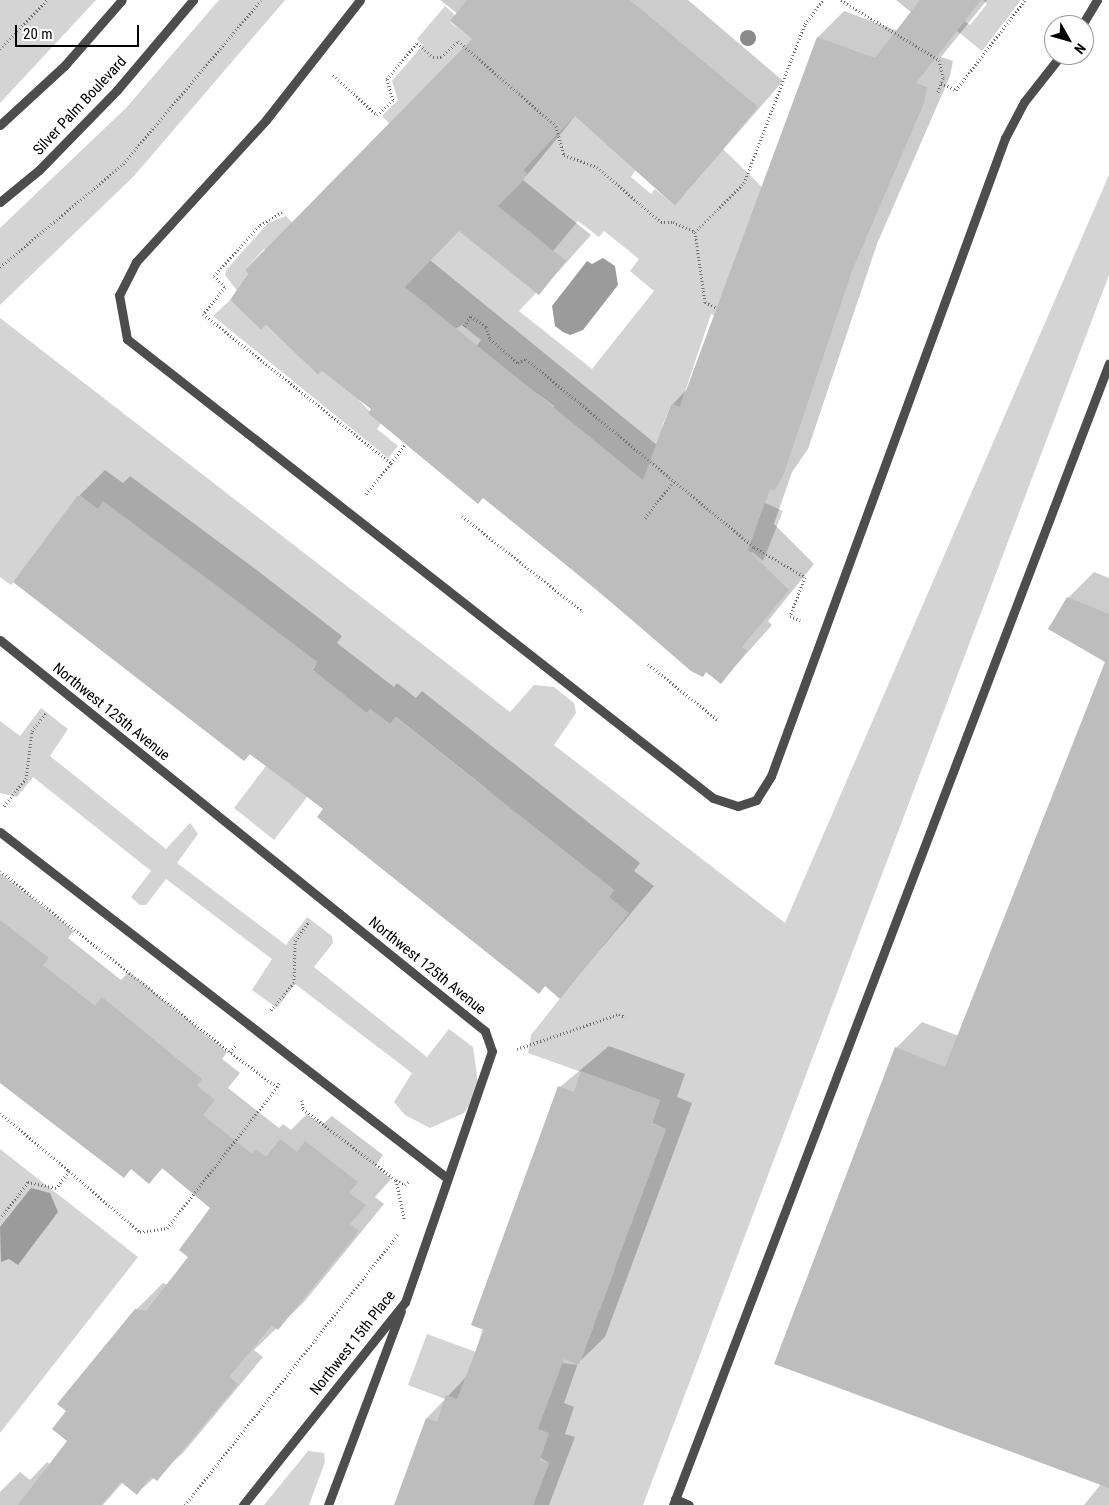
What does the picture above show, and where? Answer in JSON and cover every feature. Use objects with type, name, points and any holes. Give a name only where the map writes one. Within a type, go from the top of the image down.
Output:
[{"type":"street","points":[[0,125],[64,65],[122,0]]},
{"type":"street","name":"Silver Palm Boulevard","points":[[0,202],[39,170],[117,90],[193,0]]},
{"type":"street","points":[[360,0],[266,120],[136,262],[119,295],[127,339],[714,798],[738,806],[756,800],[771,776],[1005,138],[1024,102],[1053,65]]},
{"type":"street","points":[[1088,15],[1097,0]]},
{"type":"street","points":[[689,1505],[674,1502],[1109,363]]},
{"type":"street","name":"Northwest 125th Avenue","points":[[0,640],[485,1031],[491,1059]]},
{"type":"street","points":[[0,832],[447,1178],[491,1059]]},
{"type":"street","name":"Northwest 15th Place","points":[[243,1505],[405,1302],[447,1178]]},
{"type":"street","points":[[328,1505],[405,1302]]},
{"type":"path","points":[[0,49],[48,0]]},
{"type":"path","points":[[0,267],[123,164],[262,0]]},
{"type":"path","points":[[695,232],[744,183],[805,24],[823,0]]},
{"type":"path","points":[[841,0],[939,60],[941,83],[938,92]]},
{"type":"path","points":[[941,83],[956,90],[1025,0]]},
{"type":"path","points":[[314,58],[377,115],[393,100],[387,80],[417,43],[433,57],[441,57],[458,41],[556,126],[564,155],[598,167],[660,222],[695,232]]},
{"type":"path","points":[[282,212],[259,226],[214,276],[225,287],[203,314],[391,464]]},
{"type":"path","points":[[695,232],[705,302],[717,308]]},
{"type":"path","points":[[464,326],[471,316],[478,321],[490,339],[518,363],[526,359],[754,547],[804,577],[790,616],[825,629]]},
{"type":"path","points":[[351,514],[406,444]]},
{"type":"path","points":[[645,518],[674,482]]},
{"type":"path","points":[[462,516],[583,612]]},
{"type":"path","points":[[648,664],[719,721]]},
{"type":"path","points":[[0,810],[26,779],[32,731],[47,712]]},
{"type":"path","points":[[491,1059],[619,1014],[626,1017]]},
{"type":"path","points":[[0,1113],[140,1232],[167,1228],[276,1087],[230,1052]]},
{"type":"path","points":[[185,1505],[400,1233],[405,1216],[396,1180],[303,1109],[304,1095]]},
{"type":"path","points":[[0,1219],[28,1182],[56,1188],[70,1171]]},
{"type":"shaded area","points":[[0,0],[96,0],[0,103]]},
{"type":"shaded area","points":[[219,0],[285,0],[134,176],[0,305],[0,228],[126,108]]},
{"type":"shaded area","points":[[983,0],[1021,0],[982,51],[957,31],[964,21],[970,25],[987,4]]},
{"type":"shaded area","points":[[445,6],[455,15],[450,22],[470,37],[475,30],[637,168],[631,177],[651,194],[655,189],[675,206],[723,149],[763,188],[718,317],[711,314],[680,407],[671,404],[662,427],[765,503],[783,511],[763,561],[752,552],[746,559],[534,431],[554,406],[475,348],[481,340],[462,325],[384,367],[359,400],[381,423],[377,429],[398,446],[388,458],[213,316],[230,300],[261,330],[266,325],[318,375],[500,188],[509,195],[528,175],[523,170],[541,151],[397,131],[382,116],[398,100],[392,81],[423,45],[417,39]],"holes":[[[578,221],[599,237],[604,231],[639,259],[630,271],[654,291],[592,369],[519,311],[566,261],[553,251]]]},
{"type":"shaded area","points":[[1109,175],[1109,275],[643,1505],[533,1505],[549,1463],[445,1399],[408,1385],[427,1334],[476,1352],[579,1365],[595,1322],[592,1307],[600,1309],[615,1268],[602,1262],[631,1224],[666,1129],[652,1123],[660,1100],[528,1053],[531,1035],[628,913],[609,897],[614,890],[525,820],[481,797],[487,789],[396,717],[390,724],[370,709],[303,793],[307,797],[274,840],[234,808],[266,766],[317,662],[103,502],[98,509],[79,495],[11,585],[0,577],[0,318],[510,712],[534,685],[554,687],[574,703],[576,713],[554,745],[785,923]]},
{"type":"shaded area","points":[[286,216],[299,230],[269,253],[264,249],[245,270],[248,274],[238,292],[225,275],[227,269],[268,223]]},
{"type":"shaded area","points":[[603,258],[615,266],[618,285],[583,330],[570,335],[563,332],[555,326],[552,306],[587,261],[592,264]]},
{"type":"shaded area","points":[[41,708],[68,729],[50,756],[166,849],[190,823],[198,834],[177,863],[286,945],[307,917],[332,936],[333,943],[314,967],[427,1057],[449,1029],[473,1047],[479,1090],[464,1113],[430,1128],[405,1115],[394,1102],[412,1073],[295,984],[277,1008],[252,990],[272,959],[166,879],[146,905],[140,905],[131,897],[151,871],[33,777],[17,797],[0,793],[0,721],[20,736]]},
{"type":"shaded area","points":[[0,1149],[138,1257],[0,1433]]},
{"type":"shaded area","points":[[31,1188],[50,1193],[58,1212],[18,1265],[9,1259],[1,1262],[0,1227]]},
{"type":"shaded area","points":[[308,1451],[324,1453],[325,1462],[309,1505],[264,1505]]},
{"type":"building","points":[[467,0],[630,0],[758,107],[675,206],[575,116],[523,170],[528,175],[498,206],[566,261],[539,295],[459,231],[405,287],[643,480],[671,404],[680,407],[817,37],[875,58],[920,0],[981,0],[916,83],[927,87],[924,103],[852,271],[783,476],[774,491],[770,489],[748,550],[789,590],[742,647],[747,651],[721,684],[706,672],[703,677],[691,671],[596,589],[483,498],[478,504],[368,413],[371,409],[322,371],[318,375],[266,325],[261,330],[230,300],[248,274],[245,270],[472,39],[450,21]]},
{"type":"building","points":[[78,495],[98,509],[103,501],[317,662],[312,669],[367,713],[370,709],[390,724],[395,717],[614,890],[609,897],[629,913],[560,999],[545,986],[539,994],[317,817],[323,809],[250,754],[244,761],[13,582]]},
{"type":"building","points":[[1067,597],[1109,614],[1109,1488],[774,1364],[895,1047],[945,1067],[1105,662],[1048,629]]},
{"type":"building","points":[[0,920],[49,958],[43,965],[95,1006],[102,997],[202,1079],[197,1086],[215,1100],[203,1115],[252,1154],[256,1149],[266,1157],[280,1139],[297,1152],[305,1141],[358,1182],[349,1193],[366,1205],[350,1224],[359,1231],[278,1330],[272,1325],[229,1377],[238,1384],[157,1481],[151,1476],[137,1495],[121,1482],[101,1505],[18,1505],[67,1441],[52,1429],[66,1411],[57,1404],[135,1309],[146,1311],[188,1257],[179,1250],[210,1208],[162,1168],[149,1184],[131,1169],[124,1178],[0,1083]]},
{"type":"building","points":[[581,1071],[660,1100],[652,1124],[666,1129],[579,1365],[564,1359],[538,1429],[549,1433],[540,1460],[549,1463],[533,1505],[394,1505],[426,1418],[437,1422],[446,1395],[457,1399],[484,1330],[471,1325],[558,1086],[574,1092]]}]
